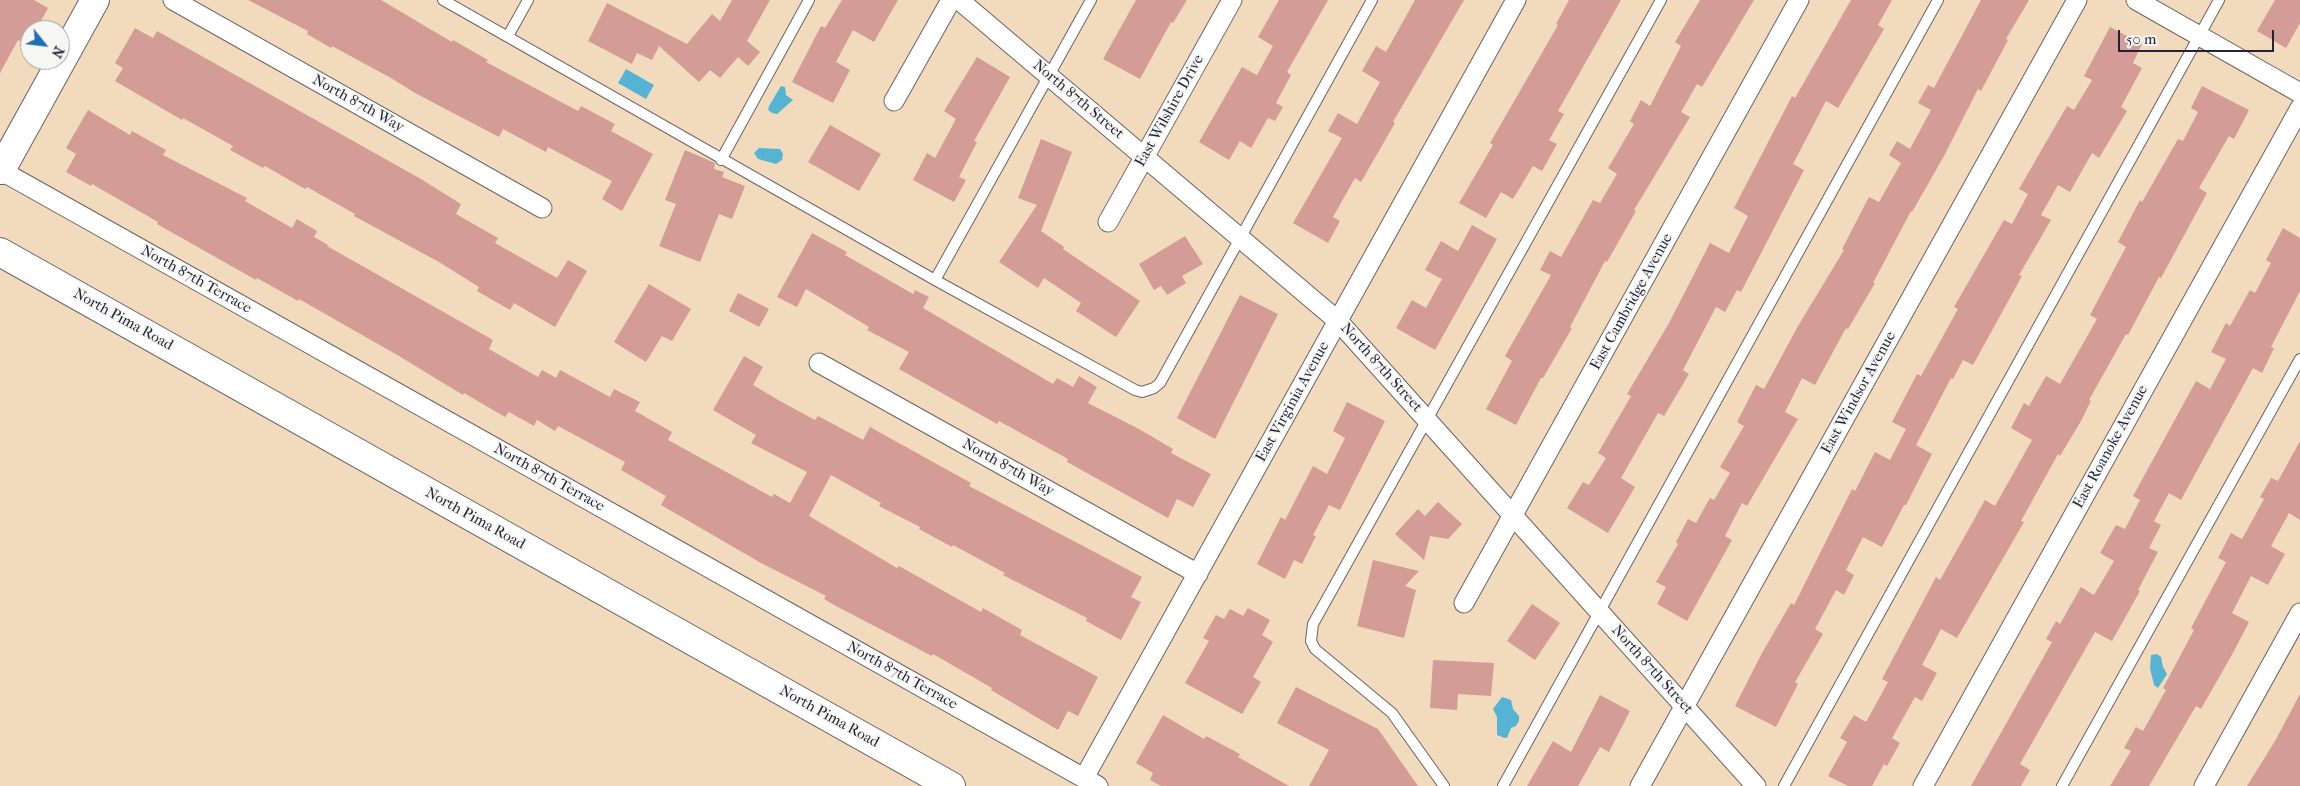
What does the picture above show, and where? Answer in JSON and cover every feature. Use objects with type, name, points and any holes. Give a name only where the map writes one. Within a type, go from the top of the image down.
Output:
[{"type":"main road","points":[[1,170],[95,0]]},
{"type":"main road","name":"North Pima Road","points":[[0,252],[951,786]]},
{"type":"street","name":"North 87th Way","points":[[173,0],[542,208]]},
{"type":"street","points":[[894,101],[951,0]]},
{"type":"street","name":"North 87th Street","points":[[959,0],[1338,321],[1756,786]]},
{"type":"street","name":"East Wilshire Drive","points":[[1108,222],[1232,0]]},
{"type":"street","name":"East Virginia Avenue","points":[[1091,782],[1198,574],[1516,0]]},
{"type":"street","name":"East Cambridge Avenue","points":[[1464,603],[1799,0]]},
{"type":"street","name":"East Windsor Avenue","points":[[1640,786],[2077,0]]},
{"type":"street","points":[[2136,0],[2300,93]]},
{"type":"street","name":"East Roanoke Avenue","points":[[1923,786],[2300,108]]},
{"type":"street","name":"North 87th Terrace","points":[[1,170],[1091,782]]},
{"type":"street","name":"North 87th Way","points":[[819,363],[1198,574]]},
{"type":"street","points":[[2204,786],[2300,613]]},
{"type":"lane","points":[[443,0],[721,160],[935,280],[1135,390],[1148,391],[1160,383],[1372,0]]},
{"type":"lane","points":[[508,36],[528,0]]},
{"type":"lane","points":[[721,160],[809,0]]},
{"type":"lane","points":[[935,280],[1091,0]]},
{"type":"lane","points":[[1444,786],[1396,717],[1315,649],[1312,641],[1314,624],[1661,0]]},
{"type":"lane","points":[[1503,786],[1938,0]]},
{"type":"lane","points":[[1784,786],[2220,0]]},
{"type":"lane","points":[[2062,786],[2300,359]]},
{"type":"water","points":[[626,69],[654,85],[646,99],[618,83]]},
{"type":"water","points":[[781,86],[785,87],[786,95],[793,100],[777,114],[772,113],[768,110],[769,106]]},
{"type":"water","points":[[759,148],[780,149],[783,154],[782,160],[776,164],[758,159],[754,153]]},
{"type":"water","points":[[2157,654],[2161,657],[2167,674],[2158,688],[2154,685],[2150,668],[2151,655]]},
{"type":"water","points":[[1502,697],[1511,700],[1513,709],[1519,716],[1519,721],[1516,726],[1511,728],[1507,738],[1497,735],[1497,717],[1493,709]]},
{"type":"building","points":[[0,0],[34,0],[48,8],[41,20],[20,20],[20,41],[18,40],[0,73]]},
{"type":"building","points":[[248,0],[381,0],[452,42],[453,40],[488,60],[486,62],[578,111],[581,106],[615,124],[611,131],[653,154],[622,211],[602,199],[612,181],[548,147],[546,152],[503,129],[499,137],[415,93],[332,46],[331,48],[307,34],[308,31]]},
{"type":"building","points":[[732,0],[770,0],[747,41],[760,52],[748,66],[738,57],[720,78],[710,70],[699,82],[659,46],[652,60],[637,53],[632,64],[588,41],[607,3],[687,44],[712,14],[720,21]]},
{"type":"building","points":[[842,0],[898,0],[874,42],[853,30],[836,62],[850,70],[833,103],[792,82],[821,26],[825,28]]},
{"type":"building","points":[[1136,0],[1187,0],[1173,23],[1171,22],[1140,79],[1103,59]]},
{"type":"building","points":[[1279,0],[1328,0],[1287,72],[1291,75],[1276,103],[1283,107],[1275,121],[1268,118],[1251,148],[1240,141],[1229,160],[1199,142],[1242,67],[1257,75],[1273,46],[1258,37]]},
{"type":"building","points":[[1415,0],[1464,0],[1393,122],[1395,123],[1361,182],[1355,178],[1333,217],[1340,221],[1328,243],[1293,223],[1342,138],[1328,131],[1338,113],[1357,124],[1380,82],[1362,71],[1376,46],[1386,52]]},
{"type":"building","points":[[1569,0],[1621,0],[1558,111],[1564,114],[1549,140],[1557,144],[1542,171],[1533,166],[1513,199],[1501,192],[1486,218],[1459,203],[1493,145],[1490,143],[1558,25],[1556,24]]},
{"type":"building","points":[[1700,0],[1754,0],[1702,87],[1697,84],[1681,112],[1690,117],[1634,210],[1636,211],[1607,262],[1605,261],[1570,327],[1572,328],[1543,378],[1541,378],[1516,425],[1486,409],[1512,361],[1505,356],[1551,275],[1540,270],[1550,251],[1561,257],[1593,200],[1600,203],[1617,174],[1608,168],[1634,124],[1630,121],[1641,100],[1650,106],[1681,46],[1675,42]]},
{"type":"building","points":[[1851,0],[1892,0],[1878,25],[1884,29],[1838,108],[1826,101],[1793,164],[1804,170],[1741,292],[1737,290],[1725,312],[1716,307],[1683,370],[1689,374],[1664,416],[1658,413],[1621,478],[1635,487],[1608,533],[1567,508],[1583,482],[1589,485],[1606,458],[1598,453],[1631,396],[1627,394],[1669,323],[1710,243],[1729,253],[1748,216],[1734,208],[1792,96],[1795,98]]},
{"type":"building","points":[[1981,0],[2029,0],[2006,39],[2008,40],[1981,91],[1978,89],[1944,156],[1911,211],[1873,283],[1875,283],[1848,329],[1846,328],[1815,385],[1802,378],[1785,412],[1798,419],[1747,506],[1742,503],[1725,536],[1732,540],[1687,621],[1657,604],[1666,587],[1656,582],[1678,544],[1676,542],[1688,519],[1696,523],[1710,498],[1714,500],[1730,473],[1720,467],[1744,426],[1737,422],[1756,385],[1764,389],[1798,326],[1844,250],[1842,249],[1869,197],[1879,202],[1901,163],[1889,155],[1897,141],[1910,149],[1931,110],[1918,103],[1928,85],[1934,88]]},
{"type":"building","points":[[2275,0],[2300,0],[2300,23],[2286,48],[2257,31]]},
{"type":"building","points":[[2110,27],[2142,44],[2133,63],[2142,68],[2121,107],[2127,111],[2099,158],[2092,153],[2070,192],[2058,185],[2041,215],[2051,220],[2019,275],[2022,276],[1973,365],[1963,360],[1953,379],[1951,378],[1916,445],[1932,454],[1906,505],[1904,505],[1882,547],[1863,537],[1846,570],[1854,575],[1844,595],[1836,590],[1815,629],[1823,634],[1795,682],[1798,684],[1776,727],[1735,706],[1762,653],[1791,603],[1794,605],[1852,489],[1855,491],[1875,452],[1890,460],[1906,429],[1892,422],[1917,374],[1921,376],[1958,309],[1954,307],[2004,220],[2012,224],[2028,194],[2019,189],[2067,106],[2074,110],[2092,80],[2084,76]]},
{"type":"building","points":[[135,28],[153,38],[157,31],[421,179],[461,204],[456,214],[498,238],[495,243],[557,278],[568,260],[587,271],[555,327],[514,303],[510,310],[477,291],[479,287],[439,262],[354,216],[355,214],[307,187],[305,189],[265,166],[263,168],[230,150],[233,146],[183,118],[182,120],[115,81],[123,68],[115,63]]},
{"type":"building","points":[[977,57],[1010,77],[974,141],[977,142],[959,177],[966,180],[954,202],[913,180],[927,153],[935,158],[956,119],[944,111]]},
{"type":"building","points":[[2202,86],[2249,110],[2234,139],[2229,136],[2199,188],[2207,193],[2161,278],[2159,277],[2128,335],[2126,334],[2089,400],[2091,401],[2081,421],[2060,456],[2058,454],[2021,521],[2024,522],[1957,638],[1941,629],[1922,665],[1937,673],[1922,701],[1915,697],[1892,738],[1900,743],[1887,766],[1884,764],[1872,786],[1848,786],[1828,776],[1847,742],[1840,738],[1854,715],[1866,722],[1888,682],[1882,679],[1936,577],[1940,580],[1985,500],[1995,506],[2032,440],[2011,428],[2024,403],[2029,406],[2046,376],[2060,384],[2097,319],[2090,315],[2126,247],[2118,242],[2140,200],[2142,202],[2178,139],[2183,141],[2198,112],[2191,108]]},
{"type":"building","points":[[88,110],[130,135],[132,131],[166,150],[163,155],[247,198],[245,201],[292,228],[297,219],[317,231],[314,237],[327,246],[493,340],[489,349],[538,377],[542,370],[556,378],[560,370],[610,397],[614,389],[640,402],[635,411],[672,432],[668,440],[772,497],[774,494],[790,503],[807,472],[751,443],[756,435],[713,410],[744,356],[763,367],[753,385],[780,401],[815,420],[818,416],[863,440],[870,427],[971,483],[969,486],[1142,577],[1131,597],[1141,602],[1121,640],[1086,621],[1087,618],[1003,575],[1005,573],[953,545],[952,547],[919,529],[920,527],[879,506],[881,503],[831,475],[809,516],[897,568],[899,566],[981,612],[983,608],[1022,630],[1020,635],[1098,677],[1078,716],[1068,711],[1058,730],[991,690],[992,688],[933,654],[932,656],[836,606],[824,599],[826,596],[761,563],[661,505],[666,496],[621,470],[625,462],[558,426],[555,431],[537,420],[534,426],[509,412],[505,417],[464,393],[463,395],[299,299],[298,301],[257,278],[256,280],[157,224],[158,222],[92,184],[91,186],[66,172],[76,154],[66,148]]},
{"type":"building","points":[[830,125],[881,154],[859,191],[808,162]]},
{"type":"building","points":[[1041,139],[1072,152],[1041,231],[1064,247],[1063,249],[1140,301],[1116,337],[1076,311],[1081,303],[1044,278],[1038,288],[999,262],[1037,205],[1018,198]]},
{"type":"building","points":[[685,150],[715,163],[714,169],[724,172],[722,177],[745,186],[732,219],[719,214],[700,262],[659,246],[676,204],[665,200]]},
{"type":"building","points":[[1472,225],[1497,239],[1435,350],[1396,328],[1412,300],[1426,308],[1442,279],[1425,270],[1441,241],[1458,251]]},
{"type":"building","points":[[2283,228],[2300,238],[2300,291],[2271,347],[2274,348],[2262,373],[2253,368],[2181,500],[2169,493],[2154,521],[2161,525],[2149,548],[2158,552],[2138,590],[2140,591],[2112,641],[2095,632],[2020,764],[2030,770],[2021,786],[1971,786],[2052,642],[2046,639],[2056,621],[2060,624],[2081,587],[2094,595],[2114,561],[2100,553],[2116,525],[2125,529],[2140,500],[2133,496],[2196,381],[2210,389],[2226,359],[2211,352],[2226,323],[2230,326],[2250,290],[2255,293],[2271,263],[2266,260]]},
{"type":"building","points":[[812,233],[847,252],[845,255],[913,294],[915,290],[929,297],[923,308],[1053,384],[1057,378],[1073,387],[1079,376],[1097,387],[1088,403],[1139,429],[1173,449],[1171,453],[1211,474],[1193,507],[1177,499],[1168,518],[1067,462],[1068,459],[999,421],[997,424],[899,369],[909,352],[867,330],[869,327],[806,289],[797,307],[777,297]]},
{"type":"building","points":[[1185,236],[1203,264],[1182,276],[1186,283],[1167,295],[1161,286],[1154,290],[1139,264]]},
{"type":"building","points":[[649,284],[691,309],[672,341],[662,336],[646,362],[614,342]]},
{"type":"building","points":[[738,293],[769,309],[759,327],[729,311]]},
{"type":"building","points":[[1240,295],[1278,314],[1215,439],[1177,418]]},
{"type":"building","points":[[1347,402],[1385,421],[1340,510],[1329,505],[1313,535],[1316,536],[1302,564],[1294,560],[1285,579],[1257,564],[1281,517],[1285,520],[1313,466],[1327,474],[1345,438],[1333,431]]},
{"type":"building","points":[[2300,441],[2300,520],[2289,513],[2271,546],[2285,554],[2268,585],[2251,576],[2232,613],[2249,622],[2234,651],[2201,709],[2196,706],[2149,786],[2110,786],[2131,751],[2124,748],[2136,727],[2143,731],[2166,690],[2163,688],[2194,630],[2191,628],[2226,562],[2218,558],[2231,533],[2242,539],[2264,499],[2260,497],[2271,478],[2278,481]]},
{"type":"building","points":[[1438,502],[1462,524],[1448,539],[1430,536],[1424,560],[1395,534],[1418,509],[1425,516]]},
{"type":"building","points":[[1373,560],[1419,571],[1405,586],[1416,590],[1404,638],[1357,626]]},
{"type":"building","points":[[1532,604],[1560,623],[1535,660],[1507,641]]},
{"type":"building","points":[[1248,608],[1270,620],[1262,635],[1273,642],[1253,677],[1261,682],[1242,714],[1185,683],[1209,641],[1203,638],[1216,615],[1224,619],[1230,609],[1243,616]]},
{"type":"building","points":[[1433,660],[1494,663],[1491,696],[1458,694],[1457,710],[1430,708]]},
{"type":"building","points":[[1296,687],[1378,729],[1418,786],[1309,786],[1329,750],[1277,723]]},
{"type":"building","points":[[2300,694],[2300,786],[2247,786],[2275,741]]},
{"type":"building","points":[[1600,695],[1630,711],[1609,752],[1600,747],[1578,786],[1527,786],[1553,741],[1571,752]]},
{"type":"building","points":[[1163,715],[1204,739],[1206,736],[1240,754],[1238,757],[1289,786],[1161,786],[1150,780],[1153,773],[1136,763]]}]
